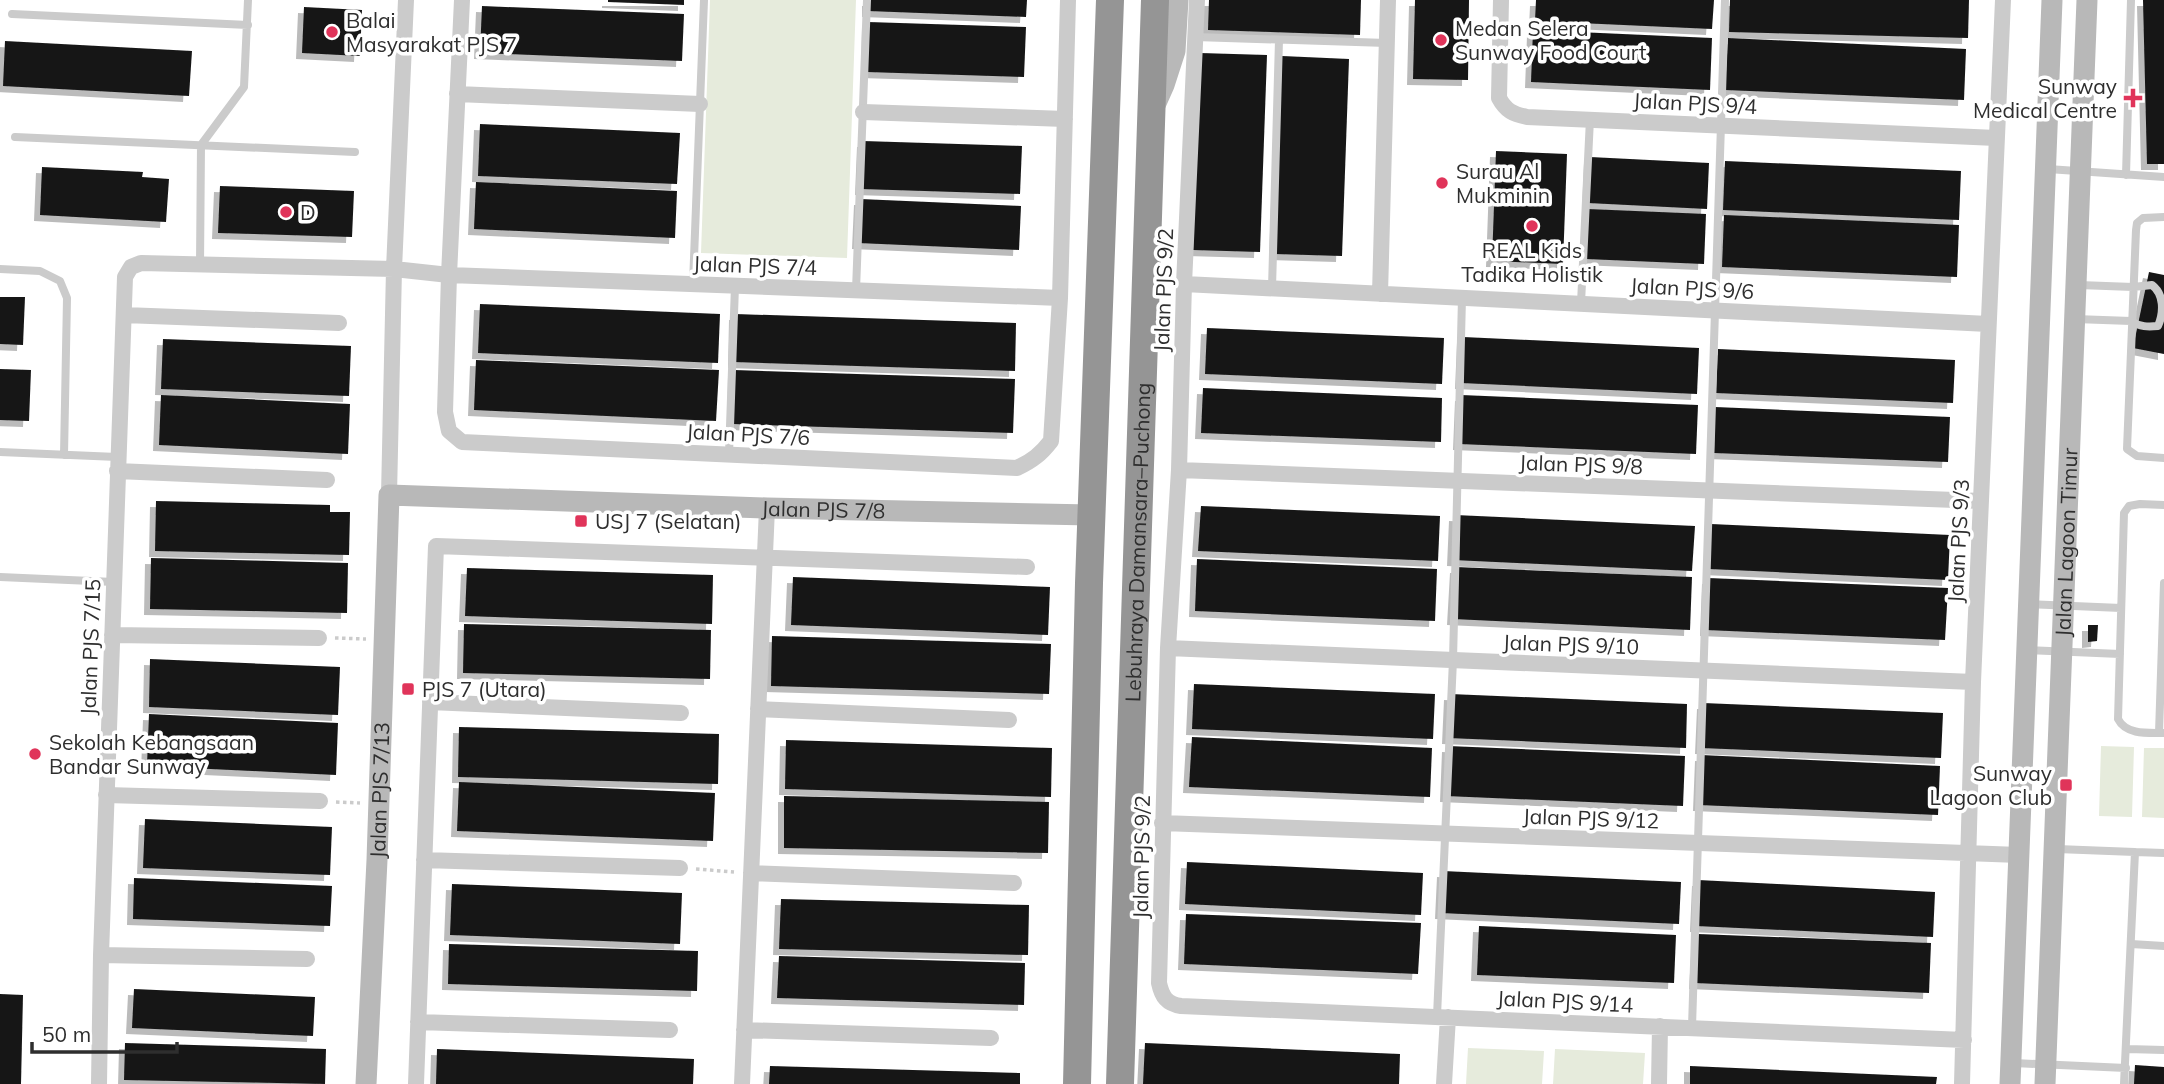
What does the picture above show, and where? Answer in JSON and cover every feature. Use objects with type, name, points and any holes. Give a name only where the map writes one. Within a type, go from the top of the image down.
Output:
[{"type":"highway","points":[[1077,1084],[1091,515],[1110,0]]},
{"type":"highway","name":"Lebuhraya Damansara–Puchong","points":[[1120,1084],[1155,0]]},
{"type":"main road","points":[[1151,113],[1175,51],[1178,0]]},
{"type":"main road","name":"Jalan Lagoon Timur","points":[[2010,1073],[2052,0]]},
{"type":"main road","name":"Jalan Lagoon Timur","points":[[2045,1074],[2087,0]]},
{"type":"main road","name":"Jalan PJS 7/8","points":[[389,495],[767,508],[1091,515]]},
{"type":"main road","name":"Jalan PJS 7/13","points":[[366,1084],[389,495]]},
{"type":"street","points":[[389,495],[394,269],[406,0]]},
{"type":"street","name":"Jalan PJS 7/6","points":[[462,0],[449,275],[446,412],[449,431],[462,442],[1017,468],[1042,453],[1051,441],[1060,298],[1068,0]]},
{"type":"street","name":"Jalan PJS 9/2","points":[[1165,1000],[1159,983],[1162,823],[1198,0]]},
{"type":"street","points":[[1380,293],[1388,0]]},
{"type":"street","name":"Jalan PJS 9/4","points":[[1502,0],[1499,98],[1505,108],[1515,115],[1996,138]]},
{"type":"street","name":"Jalan PJS 9/3","points":[[1962,1084],[1973,681],[2003,0]]},
{"type":"street","points":[[457,94],[700,104]]},
{"type":"street","points":[[863,112],[1065,120]]},
{"type":"street","name":"Jalan PJS 7/4","points":[[141,263],[394,269],[449,275],[1060,298]]},
{"type":"street","name":"Jalan PJS 7/15","points":[[99,1084],[106,795],[125,277],[131,267],[141,263]]},
{"type":"street","name":"Jalan PJS 9/6","points":[[1184,284],[1988,324]]},
{"type":"street","points":[[124,315],[339,323]]},
{"type":"street","points":[[117,464],[327,480]]},
{"type":"street","name":"Jalan PJS 9/8","points":[[1179,470],[1981,501]]},
{"type":"street","points":[[742,1084],[767,508]]},
{"type":"street","points":[[416,1084],[436,547],[1027,567]]},
{"type":"street","points":[[112,635],[319,638]]},
{"type":"street","name":"Jalan PJS 9/10","points":[[1168,648],[1973,681]]},
{"type":"street","points":[[430,702],[681,713]]},
{"type":"street","points":[[758,709],[1009,720]]},
{"type":"street","points":[[106,795],[320,801]]},
{"type":"street","name":"Jalan PJS 9/12","points":[[1162,823],[2019,855]]},
{"type":"street","points":[[424,860],[680,868]]},
{"type":"street","points":[[751,873],[1014,883]]},
{"type":"street","points":[[101,955],[307,959]]},
{"type":"street","name":"Jalan PJS 9/14","points":[[1165,1000],[1181,1006],[1964,1040]]},
{"type":"street","points":[[1442,1016],[1444,1084]]},
{"type":"street","points":[[418,1021],[670,1030]]},
{"type":"street","points":[[1659,1084],[1660,1026]]},
{"type":"street","points":[[744,1030],[991,1038]]},
{"type":"lane","points":[[200,265],[201,145],[244,87],[247,0]]},
{"type":"lane","points":[[693,284],[704,0]]},
{"type":"lane","points":[[856,290],[867,0]]},
{"type":"lane","points":[[1692,1027],[1725,0]]},
{"type":"lane","points":[[2126,175],[2131,0]]},
{"type":"lane","points":[[12,14],[248,25]]},
{"type":"lane","points":[[1195,37],[1387,43]]},
{"type":"lane","points":[[1272,288],[1279,40]]},
{"type":"lane","points":[[1581,303],[1590,120]]},
{"type":"lane","points":[[15,137],[355,152]]},
{"type":"lane","points":[[2046,169],[2164,177]]},
{"type":"lane","points":[[2164,217],[2143,218],[2137,223],[2127,449],[2137,456],[2164,458]]},
{"type":"lane","points":[[0,269],[40,271],[60,281],[67,298],[64,455]]},
{"type":"lane","points":[[2075,319],[2131,321],[2137,325],[2158,326],[2161,321],[2162,297],[2160,290],[2152,285],[2076,285]]},
{"type":"lane","points":[[729,454],[735,286]]},
{"type":"lane","points":[[1442,1016],[1462,298]]},
{"type":"lane","points":[[0,452],[64,455],[117,464]]},
{"type":"lane","points":[[2164,505],[2129,506],[2124,513],[2118,719],[2122,727],[2129,731],[2161,733],[2164,583]]},
{"type":"lane","points":[[0,577],[114,582]]},
{"type":"lane","points":[[2029,604],[2121,608]]},
{"type":"lane","points":[[2027,650],[2120,653]]},
{"type":"lane","points":[[2054,849],[2164,853]]},
{"type":"lane","points":[[2124,1084],[2135,852]]},
{"type":"lane","points":[[2131,944],[2164,946]]},
{"type":"lane","points":[[2127,1049],[2164,1050]]},
{"type":"lane","points":[[2010,1073],[2045,1074],[2126,1068]]},
{"type":"path","points":[[319,638],[385,640]]},
{"type":"path","points":[[320,801],[379,803]]},
{"type":"path","points":[[680,868],[751,873]]},
{"type":"shaded area","points":[[710,0],[856,0],[847,258],[701,253]]},
{"type":"shaded area","points":[[2101,746],[2134,747],[2132,817],[2099,816]]},
{"type":"shaded area","points":[[2144,748],[2164,748],[2164,818],[2142,817]]},
{"type":"shaded area","points":[[1468,1048],[1544,1051],[1542,1084],[1466,1084]]},
{"type":"shaded area","points":[[1555,1049],[1645,1053],[1643,1084],[1553,1084]]},
{"type":"building","points":[[684,0],[684,5],[608,2]]},
{"type":"building","points":[[868,0],[1027,0],[1026,17],[868,11]]},
{"type":"building","points":[[1209,0],[1361,0],[1360,35],[1208,30]]},
{"type":"building","name":"Medan Selera Sunway Food Court","points":[[1415,0],[1469,0],[1468,80],[1413,79]]},
{"type":"building","points":[[1536,0],[1714,0],[1712,29],[1535,21]]},
{"type":"building","points":[[1730,0],[1969,0],[1968,38],[1729,32]]},
{"type":"building","points":[[2143,0],[2164,0],[2164,164],[2147,164]]},
{"type":"building","points":[[482,6],[684,14],[682,61],[480,53]]},
{"type":"building","name":"Balai Masyarakat PJS 7","points":[[304,7],[362,10],[360,56],[302,53]]},
{"type":"building","points":[[868,22],[1026,27],[1024,77],[867,72]]},
{"type":"building","points":[[1533,30],[1712,38],[1710,90],[1531,82]]},
{"type":"building","points":[[1728,38],[1966,49],[1964,100],[1725,90]]},
{"type":"building","points":[[5,41],[192,51],[189,96],[3,86]]},
{"type":"building","points":[[1200,53],[1267,55],[1260,252],[1193,250]]},
{"type":"building","points":[[1282,56],[1349,59],[1342,256],[1275,254]]},
{"type":"building","points":[[480,124],[680,133],[677,184],[478,176]]},
{"type":"building","points":[[863,141],[1022,146],[1020,194],[861,189]]},
{"type":"building","points":[[1496,151],[1567,154],[1563,264],[1492,261]]},
{"type":"building","points":[[1590,157],[1709,163],[1707,209],[1588,203]]},
{"type":"building","points":[[1725,161],[1961,171],[1959,220],[1723,210]]},
{"type":"building","points":[[42,167],[143,172],[142,177],[169,179],[166,222],[40,215]]},
{"type":"building","points":[[476,182],[677,191],[675,238],[474,229]]},
{"type":"building","name":"D","points":[[220,186],[354,191],[352,237],[218,233]]},
{"type":"building","points":[[860,199],[1021,206],[1019,250],[858,243]]},
{"type":"building","points":[[1588,209],[1706,214],[1704,264],[1586,259]]},
{"type":"building","points":[[1724,215],[1959,225],[1957,277],[1722,267]]},
{"type":"building","points":[[2149,272],[2164,275],[2164,354],[2133,348]]},
{"type":"building","points":[[0,297],[25,297],[23,345],[0,344]]},
{"type":"building","points":[[480,304],[720,314],[718,363],[478,353]]},
{"type":"building","points":[[735,314],[1016,323],[1015,371],[734,362]]},
{"type":"building","points":[[1207,328],[1444,338],[1442,384],[1205,374]]},
{"type":"building","points":[[1463,337],[1699,348],[1697,394],[1461,383]]},
{"type":"building","points":[[163,339],[351,346],[349,396],[161,389]]},
{"type":"building","points":[[1718,349],[1955,360],[1953,403],[1716,393]]},
{"type":"building","points":[[476,360],[719,370],[716,421],[474,410]]},
{"type":"building","points":[[0,369],[31,370],[29,421],[0,420]]},
{"type":"building","points":[[734,370],[1015,379],[1013,433],[733,424]]},
{"type":"building","points":[[1203,388],[1442,398],[1441,442],[1201,433]]},
{"type":"building","points":[[161,395],[350,404],[348,454],[159,445]]},
{"type":"building","points":[[1461,395],[1698,405],[1696,454],[1459,444]]},
{"type":"building","points":[[1715,407],[1950,417],[1948,462],[1714,453]]},
{"type":"building","points":[[156,501],[330,505],[330,512],[350,512],[349,555],[155,551]]},
{"type":"building","points":[[1201,506],[1440,516],[1438,561],[1198,551]]},
{"type":"building","points":[[1455,515],[1695,526],[1692,571],[1453,560]]},
{"type":"building","points":[[1711,524],[1950,535],[1948,580],[1709,569]]},
{"type":"building","points":[[151,558],[348,563],[347,613],[150,609]]},
{"type":"building","points":[[1197,559],[1437,569],[1435,621],[1195,611]]},
{"type":"building","points":[[1456,567],[1692,577],[1690,630],[1453,619]]},
{"type":"building","points":[[467,568],[713,575],[712,624],[465,616]]},
{"type":"building","points":[[793,577],[1050,587],[1048,635],[791,625]]},
{"type":"building","points":[[1708,578],[1948,588],[1945,640],[1706,630]]},
{"type":"building","points":[[464,624],[711,630],[710,679],[463,673]]},
{"type":"building","points":[[2088,625],[2098,625],[2097,641],[2088,642]]},
{"type":"building","points":[[772,636],[1051,644],[1049,694],[771,686]]},
{"type":"building","points":[[150,659],[340,667],[338,715],[149,707]]},
{"type":"building","points":[[1194,684],[1435,694],[1433,739],[1192,729]]},
{"type":"building","points":[[1450,694],[1687,704],[1686,748],[1448,738]]},
{"type":"building","points":[[1703,703],[1943,713],[1941,758],[1701,748]]},
{"type":"building","points":[[149,714],[338,723],[336,775],[147,766]]},
{"type":"building","points":[[459,727],[719,734],[718,784],[458,777]]},
{"type":"building","points":[[1192,737],[1432,748],[1430,797],[1189,787]]},
{"type":"building","points":[[786,740],[1052,748],[1051,797],[785,789]]},
{"type":"building","points":[[1448,746],[1685,756],[1683,806],[1446,796]]},
{"type":"building","points":[[1701,755],[1940,766],[1938,815],[1699,805]]},
{"type":"building","points":[[459,782],[715,793],[713,841],[457,831]]},
{"type":"building","points":[[784,796],[1049,802],[1048,853],[784,848]]},
{"type":"building","points":[[145,819],[332,827],[330,875],[143,868]]},
{"type":"building","points":[[1187,862],[1423,873],[1421,915],[1185,904]]},
{"type":"building","points":[[1443,871],[1681,882],[1679,924],[1441,913]]},
{"type":"building","points":[[134,878],[332,886],[330,926],[133,919]]},
{"type":"building","points":[[1698,880],[1935,892],[1933,937],[1696,926]]},
{"type":"building","points":[[452,884],[682,893],[680,944],[450,935]]},
{"type":"building","points":[[781,899],[1029,905],[1028,955],[779,949]]},
{"type":"building","points":[[1186,914],[1421,923],[1418,974],[1184,964]]},
{"type":"building","points":[[1479,926],[1676,935],[1674,983],[1477,975]]},
{"type":"building","points":[[1698,934],[1931,943],[1929,993],[1695,983]]},
{"type":"building","points":[[449,944],[698,951],[697,991],[448,984]]},
{"type":"building","points":[[779,956],[1025,963],[1024,1005],[777,998]]},
{"type":"building","points":[[134,989],[315,997],[313,1036],[132,1028]]},
{"type":"building","points":[[0,994],[23,995],[21,1084],[0,1084]]},
{"type":"building","points":[[125,1043],[326,1049],[325,1084],[124,1080]]},
{"type":"building","points":[[1145,1043],[1400,1054],[1399,1084],[1143,1084]]},
{"type":"building","points":[[437,1049],[694,1059],[693,1084],[436,1084]]},
{"type":"building","points":[[2135,1065],[2164,1067],[2164,1084],[2134,1084]]},
{"type":"building","points":[[770,1066],[1020,1073],[1020,1084],[769,1084]]},
{"type":"building","points":[[1690,1066],[1937,1077],[1936,1084],[1690,1084]]},
{"type":"place","name":"Balai Masyarakat PJS 7","points":[[332,32]]},
{"type":"place","name":"Medan Selera Sunway Food Court","points":[[1441,40]]},
{"type":"place","name":"Sunway Medical Centre","points":[[2133,98]]},
{"type":"place","name":"Surau Al Mukminin","points":[[1442,183]]},
{"type":"place","name":"D","points":[[286,212]]},
{"type":"place","name":"REAL Kids Tadika Holistik","points":[[1532,226]]},
{"type":"place","name":"USJ 7 (Selatan)","points":[[581,521]]},
{"type":"place","name":"PJS 7 (Utara)","points":[[408,689]]},
{"type":"place","name":"Sekolah Kebangsaan Bandar Sunway","points":[[35,754]]},
{"type":"place","name":"Sunway Lagoon Club","points":[[2066,785]]}]
